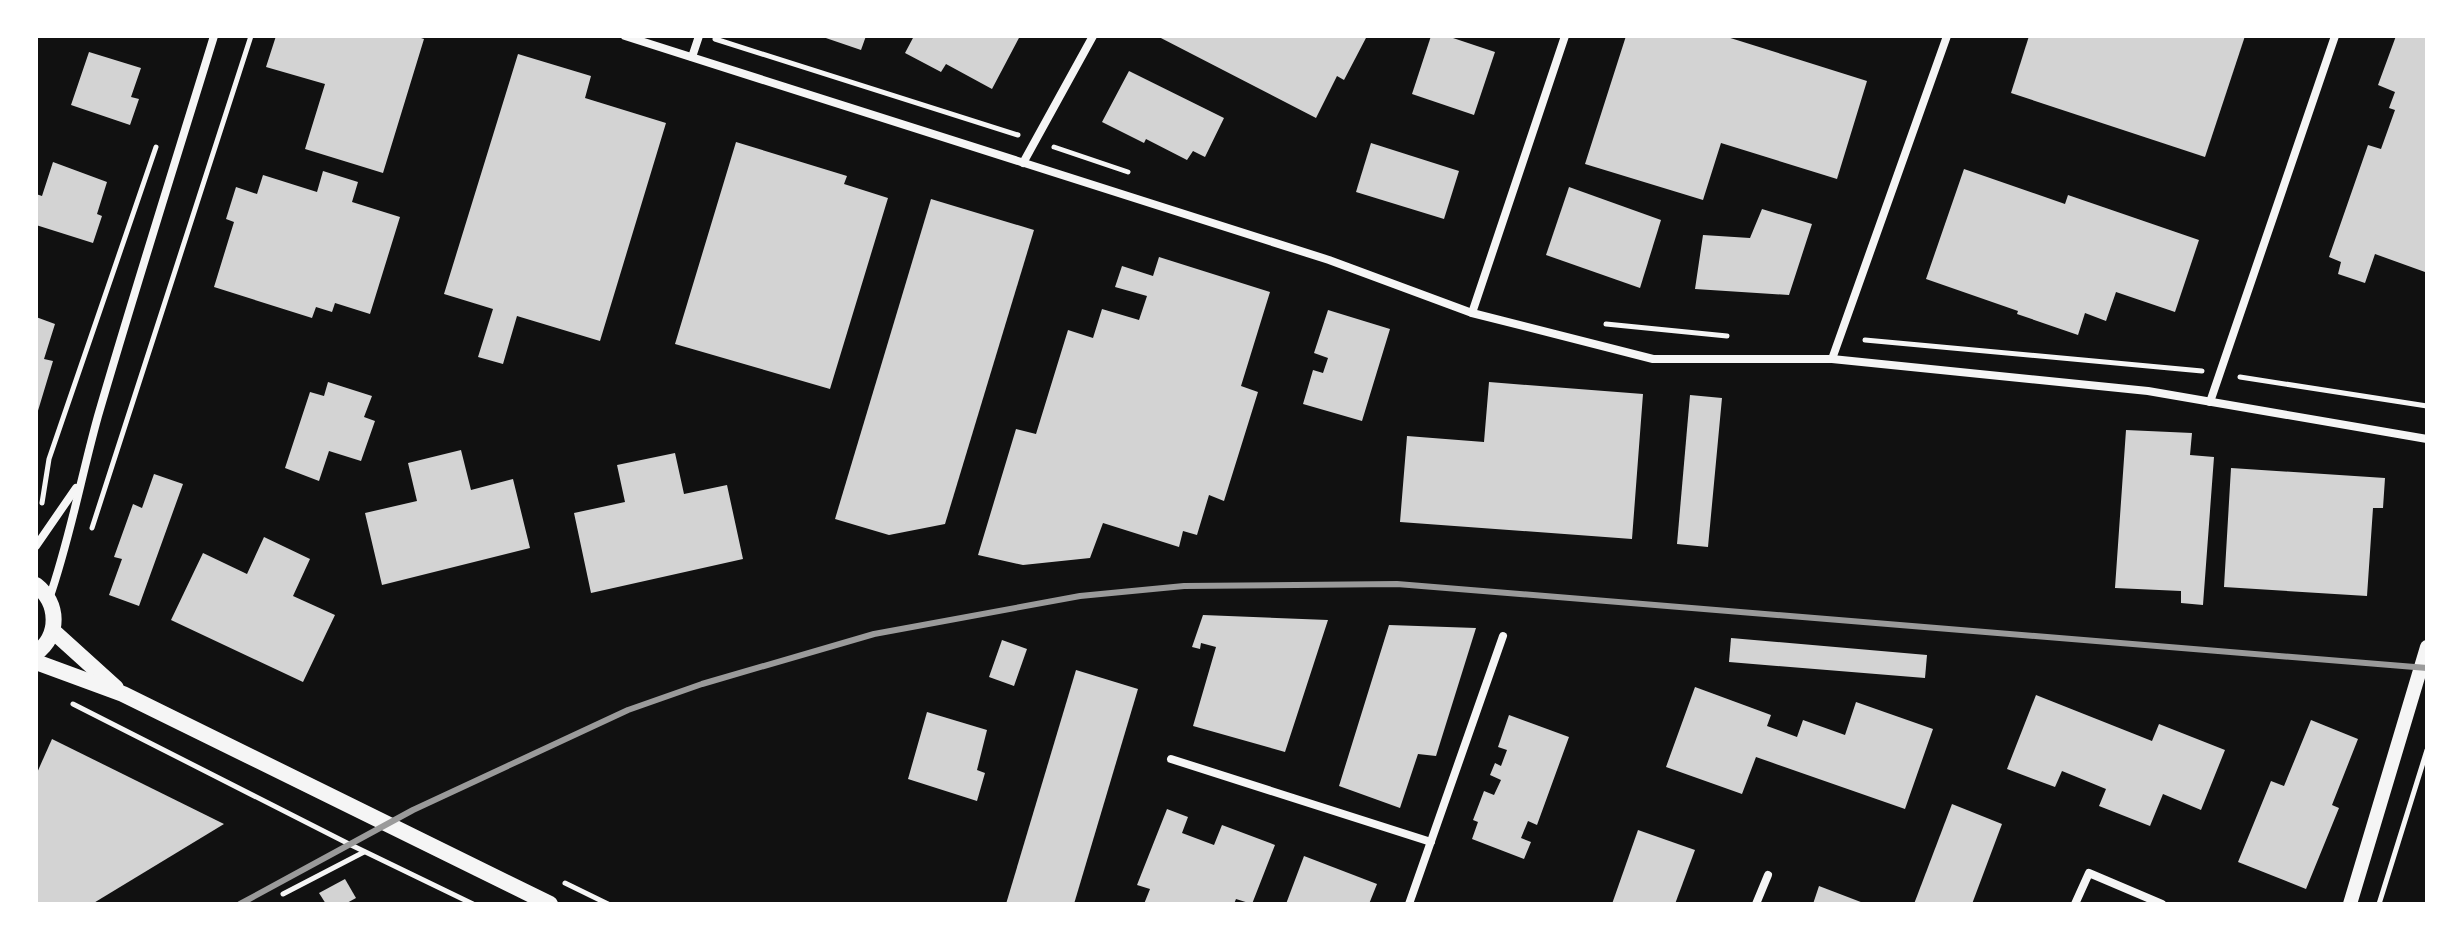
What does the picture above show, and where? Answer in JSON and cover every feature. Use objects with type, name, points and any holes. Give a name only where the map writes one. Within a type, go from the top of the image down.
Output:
[{"type":"main road","points":[[36,585],[49,599],[53,614],[53,631],[46,645],[36,653]]},
{"type":"main road","points":[[53,631],[123,694]]},
{"type":"main road","points":[[36,662],[123,694],[550,904]]},
{"type":"street","points":[[49,599],[66,551],[79,484],[130,305],[214,36]]},
{"type":"street","points":[[625,36],[1329,260],[1472,313],[1653,359],[1832,359],[2148,391],[2427,439]]},
{"type":"street","points":[[692,57],[699,36]]},
{"type":"street","points":[[1023,163],[1093,36]]},
{"type":"street","points":[[1472,313],[1565,36]]},
{"type":"street","points":[[1832,359],[1947,36]]},
{"type":"street","points":[[2210,402],[2335,36]]},
{"type":"street","points":[[36,546],[79,484]]},
{"type":"street","points":[[1409,904],[1503,636]]},
{"type":"street","points":[[2350,904],[2427,647]]},
{"type":"street","points":[[1171,759],[1431,842]]},
{"type":"street","points":[[2075,904],[2089,873],[2162,904]]},
{"type":"street","points":[[1756,904],[1768,875]]},
{"type":"path","points":[[66,551],[78,553],[97,520],[251,36]]},
{"type":"path","points":[[707,36],[1139,176]]},
{"type":"path","points":[[40,513],[49,459],[159,138]]},
{"type":"path","points":[[1593,321],[1621,327],[1735,336]]},
{"type":"path","points":[[1840,337],[2220,373],[2427,406]]},
{"type":"path","points":[[69,702],[473,904]]},
{"type":"path","points":[[2379,904],[2427,750]]},
{"type":"path","points":[[283,894],[364,852]]},
{"type":"path","points":[[552,877],[608,904]]},
{"type":"building","points":[[276,36],[415,36],[424,39],[383,173],[305,149],[325,84],[266,67]]},
{"type":"building","points":[[820,36],[866,36],[861,50]]},
{"type":"building","points":[[914,36],[1020,36],[992,89],[946,64],[941,72],[905,53]]},
{"type":"building","points":[[1157,36],[1367,36],[1344,80],[1337,76],[1316,118]]},
{"type":"building","points":[[1431,36],[1447,36],[1495,52],[1474,115],[1412,94]]},
{"type":"building","points":[[1626,36],[1724,36],[1867,81],[1837,179],[1721,143],[1703,200],[1585,164]]},
{"type":"building","points":[[2029,36],[2245,36],[2205,157],[2011,93]]},
{"type":"building","points":[[2396,36],[2427,36],[2427,267],[2425,272],[2375,254],[2365,283],[2338,274],[2341,262],[2329,257],[2368,145],[2381,149],[2395,110],[2389,108],[2395,92],[2378,85]]},
{"type":"building","points":[[89,52],[141,68],[131,97],[139,99],[130,125],[71,105]]},
{"type":"building","points":[[518,54],[591,76],[585,98],[666,123],[600,341],[517,316],[503,364],[478,357],[493,309],[444,294]]},
{"type":"building","points":[[1129,71],[1224,118],[1205,157],[1193,151],[1187,160],[1146,139],[1144,143],[1102,122]]},
{"type":"building","points":[[736,142],[847,176],[844,184],[888,198],[830,389],[675,344]]},
{"type":"building","points":[[1371,143],[1459,171],[1444,219],[1356,192]]},
{"type":"building","points":[[53,162],[107,182],[97,214],[102,216],[93,243],[36,225],[36,194],[42,196]]},
{"type":"building","points":[[1964,169],[2065,204],[2068,195],[2199,240],[2175,312],[2116,292],[2106,321],[2085,313],[2078,335],[1926,279]]},
{"type":"building","points":[[323,171],[358,182],[352,202],[400,217],[370,314],[335,303],[332,312],[316,307],[312,318],[214,287],[234,222],[226,219],[236,187],[257,194],[263,175],[317,192]]},
{"type":"building","points":[[1569,187],[1661,220],[1640,288],[1546,255]]},
{"type":"building","points":[[931,199],[1034,230],[945,524],[889,535],[835,519]]},
{"type":"building","points":[[1762,209],[1812,224],[1789,295],[1695,289],[1703,235],[1750,238]]},
{"type":"building","points":[[1159,257],[1270,292],[1241,386],[1258,392],[1224,501],[1209,495],[1197,535],[1183,531],[1179,547],[1103,523],[1090,558],[1023,565],[978,555],[1016,429],[1036,434],[1068,330],[1093,338],[1102,309],[1139,320],[1147,296],[1115,287],[1122,266],[1153,276]]},
{"type":"building","points":[[1328,310],[1390,329],[1362,421],[1303,404],[1313,370],[1323,373],[1328,358],[1314,353]]},
{"type":"building","points":[[36,317],[55,324],[44,359],[53,361],[37,414]]},
{"type":"building","points":[[328,382],[372,396],[364,417],[375,421],[361,461],[329,451],[319,481],[285,468],[310,392],[324,396]]},
{"type":"building","points":[[1489,382],[1643,394],[1632,539],[1400,522],[1407,436],[1484,442]]},
{"type":"building","points":[[1690,395],[1722,398],[1708,547],[1677,544]]},
{"type":"building","points":[[2126,430],[2192,433],[2190,455],[2214,457],[2203,605],[2181,603],[2181,591],[2115,588]]},
{"type":"building","points":[[461,450],[471,490],[513,479],[530,548],[382,585],[365,513],[417,501],[408,463]]},
{"type":"building","points":[[675,453],[684,494],[727,485],[743,559],[591,593],[574,513],[625,502],[617,465]]},
{"type":"building","points":[[2231,468],[2385,478],[2383,508],[2373,508],[2367,596],[2224,587]]},
{"type":"building","points":[[154,474],[183,484],[139,606],[109,595],[122,559],[114,557],[133,504],[142,508]]},
{"type":"building","points":[[264,537],[310,559],[293,596],[335,615],[303,682],[171,620],[203,553],[247,574]]},
{"type":"building","points":[[1203,615],[1328,620],[1285,752],[1193,726],[1216,647],[1201,643],[1200,649],[1192,647]]},
{"type":"building","points":[[1389,625],[1476,628],[1436,756],[1418,754],[1400,808],[1339,786]]},
{"type":"building","points":[[1731,638],[1927,655],[1925,678],[1729,662]]},
{"type":"building","points":[[1002,640],[1027,649],[1014,686],[989,677]]},
{"type":"building","points":[[1076,670],[1138,689],[1074,904],[1006,904]]},
{"type":"building","points":[[1695,687],[1771,715],[1767,726],[1797,737],[1803,720],[1845,735],[1856,702],[1933,729],[1905,809],[1756,757],[1742,794],[1666,767]]},
{"type":"building","points":[[2036,695],[2152,741],[2159,724],[2225,750],[2201,810],[2163,794],[2150,826],[2099,806],[2106,789],[2062,771],[2055,787],[2007,769]]},
{"type":"building","points":[[927,712],[987,730],[977,770],[985,773],[977,801],[908,779]]},
{"type":"building","points":[[1509,715],[1569,737],[1537,825],[1528,821],[1521,838],[1531,842],[1524,859],[1472,839],[1478,822],[1473,820],[1484,791],[1494,795],[1501,780],[1490,775],[1495,763],[1501,766],[1507,750],[1498,747]]},
{"type":"building","points":[[2311,720],[2358,739],[2332,805],[2339,808],[2306,889],[2238,862],[2271,781],[2284,786]]},
{"type":"building","points":[[52,739],[224,824],[92,904],[36,904],[36,775]]},
{"type":"building","points":[[1952,804],[2002,824],[1972,904],[1914,904]]},
{"type":"building","points":[[1167,809],[1188,817],[1182,833],[1214,845],[1222,825],[1275,845],[1252,904],[1236,899],[1234,904],[1144,904],[1150,889],[1137,885]]},
{"type":"building","points":[[1638,830],[1695,850],[1675,904],[1612,904]]},
{"type":"building","points":[[1304,856],[1377,884],[1369,904],[1286,904]]},
{"type":"building","points":[[345,879],[356,898],[345,904],[326,904],[319,893]]},
{"type":"building","points":[[1819,886],[1866,904],[1813,904]]},
{"type":"railway","points":[[240,904],[413,810],[628,710],[702,684],[874,634],[1080,596],[1184,586],[1397,584],[2427,668]]}]
